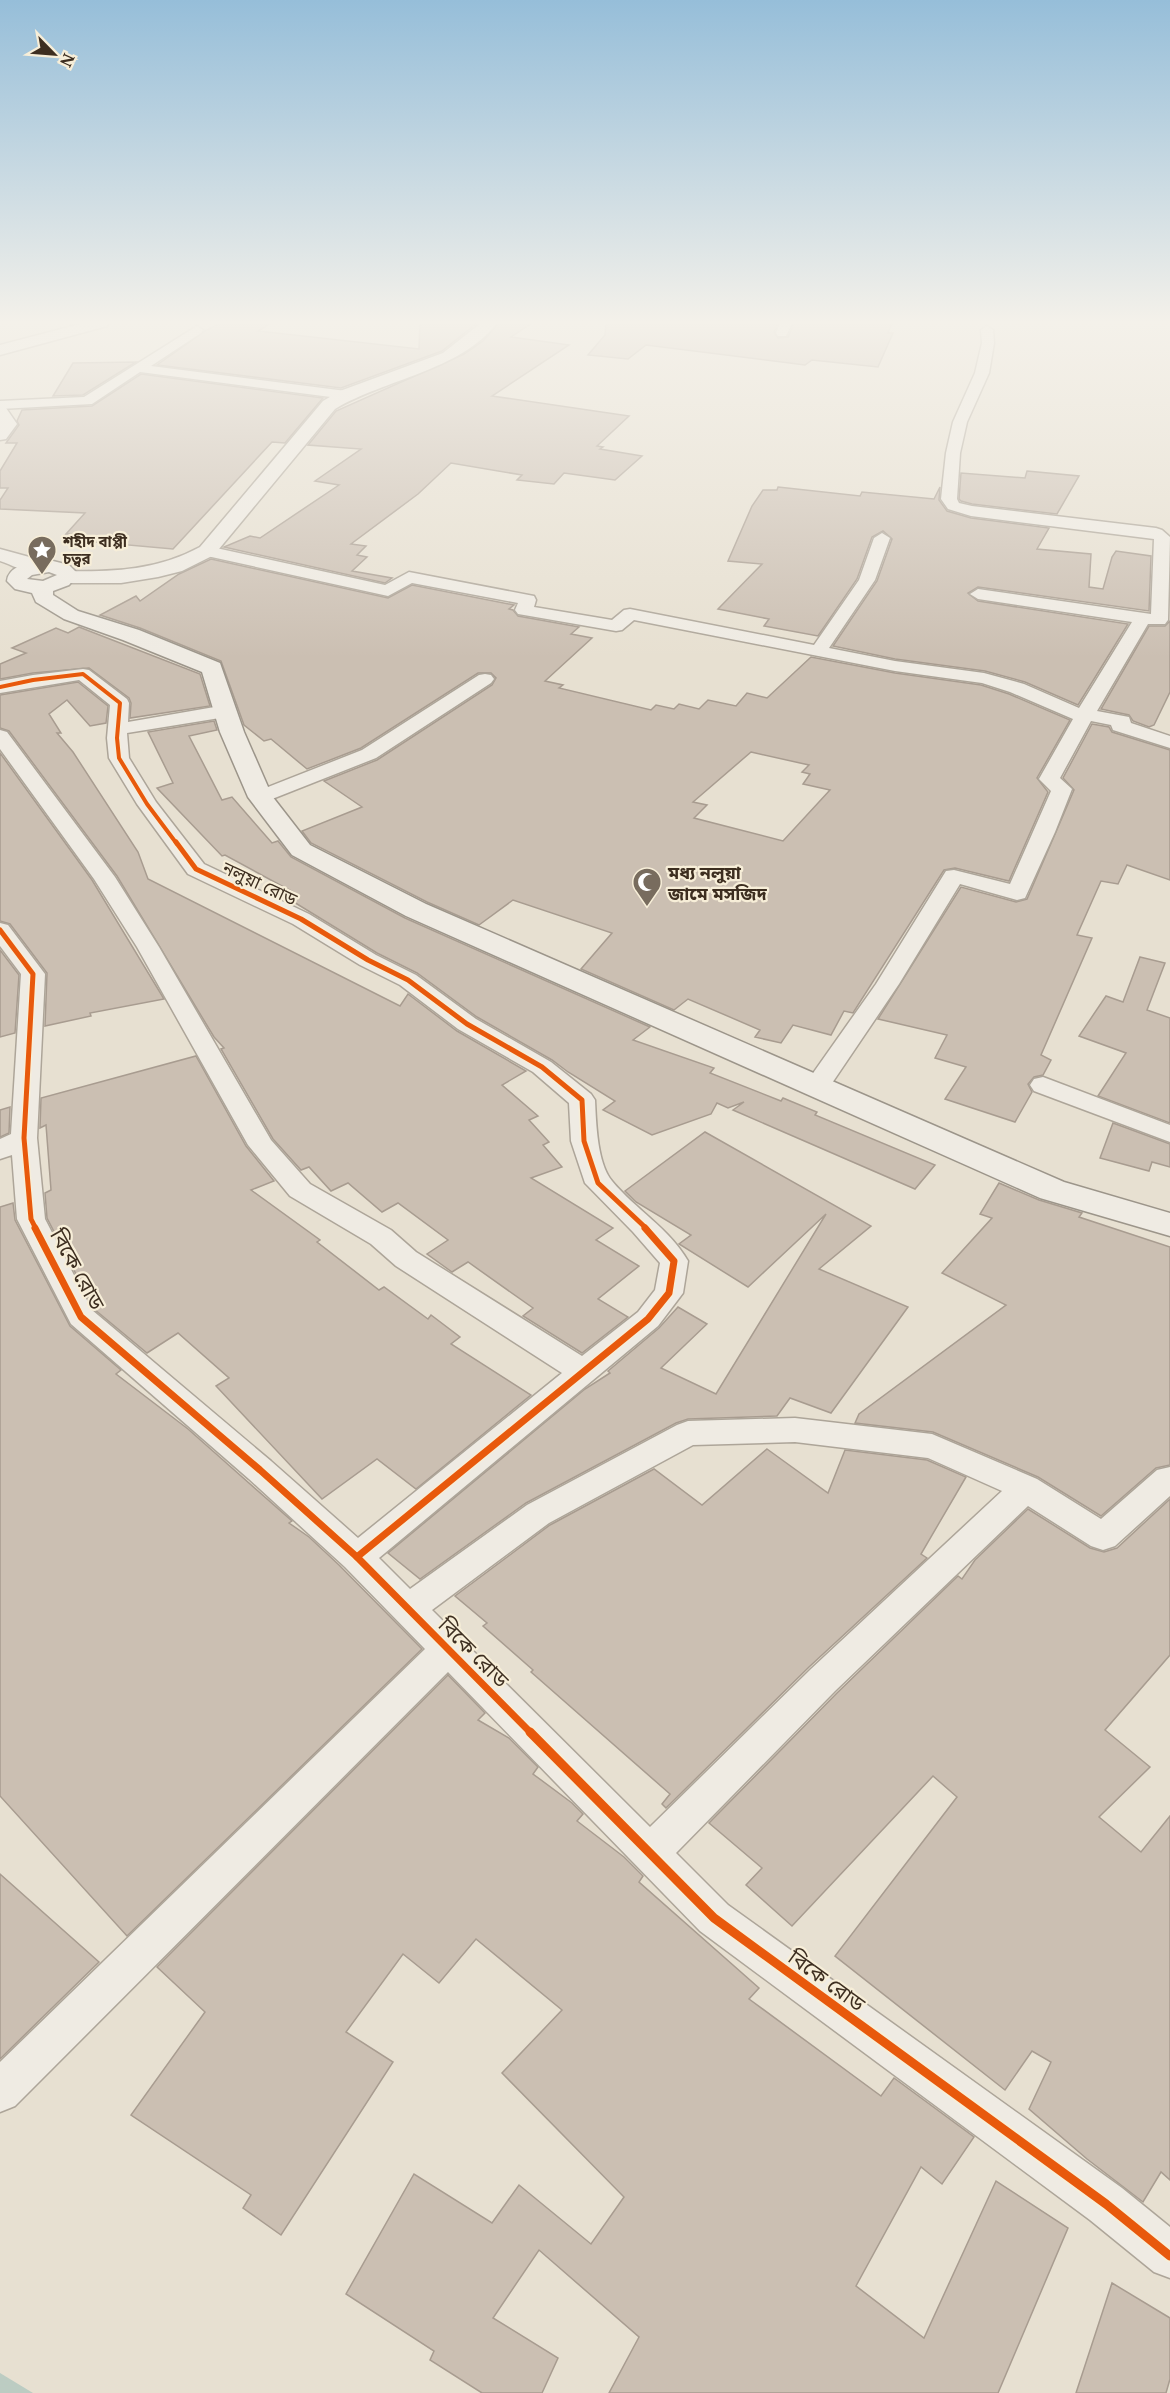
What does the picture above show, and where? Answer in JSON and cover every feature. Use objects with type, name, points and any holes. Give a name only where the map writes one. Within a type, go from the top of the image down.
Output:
[{"type":"main road","points":[[0,555],[26,562],[48,577],[90,578],[170,569],[191,561],[207,551],[304,435]]},
{"type":"main road","points":[[48,577],[43,598],[71,615],[131,635],[212,668],[232,732],[260,797],[301,850],[416,910],[1052,1190],[1170,1225]]},
{"type":"street","points":[[817,1086],[886,984],[954,876],[1017,892],[1062,789],[1048,779],[1084,715],[1157,620],[1162,537],[1156,533],[971,511],[953,506],[949,499],[953,453],[957,435]]},
{"type":"street","points":[[819,651],[867,580],[882,538]]},
{"type":"street","points":[[207,551],[388,591],[409,577],[528,600],[524,610],[616,626],[630,614],[895,666],[984,678],[1017,688],[1084,715],[1122,721],[1120,726],[1170,742]]},
{"type":"street","points":[[978,594],[1157,620]]},
{"type":"street","name":"নলুয়া রোড","points":[[0,687],[33,680],[83,674],[120,703],[118,759],[147,804],[196,869],[301,919],[368,960],[408,980],[467,1024],[542,1066],[582,1100],[584,1142],[598,1183],[643,1225],[674,1261],[669,1293],[648,1319],[584,1371]]},
{"type":"street","points":[[260,797],[369,754],[485,679]]},
{"type":"street","points":[[118,729],[226,711]]},
{"type":"street","points":[[0,735],[104,877],[148,947],[261,1145],[300,1190],[381,1237],[405,1259],[584,1371],[357,1557]]},
{"type":"street","name":"বিকে রোড","points":[[0,930],[33,974],[12,1144],[31,1219],[81,1317],[260,1470],[357,1557],[714,1918],[1096,2197],[1170,2256]]},
{"type":"street","points":[[1042,1085],[1170,1134]]},
{"type":"street","points":[[408,1609],[538,1514],[688,1433],[795,1430],[932,1446],[1026,1488],[1103,1537],[1170,1479]]},
{"type":"street","points":[[650,1853],[823,1680],[1026,1488]]},
{"type":"street","points":[[0,2091],[448,1649]]},
{"type":"shaded area","points":[[0,2373],[33,2393],[0,2393]]},
{"type":"building","points":[[12,435],[292,435],[285,443],[272,442],[173,549],[72,540],[78,534],[66,534],[85,513],[0,509],[0,500],[8,488],[0,488],[0,471],[17,443],[6,443]]},
{"type":"building","points":[[317,435],[609,435],[597,446],[603,447],[600,449],[642,456],[615,480],[564,473],[554,484],[517,480],[522,475],[451,463],[418,494],[351,544],[366,546],[357,555],[367,557],[352,571],[392,578],[385,583],[224,547],[250,536],[260,538],[339,485],[315,481],[361,449],[308,445]]},
{"type":"building","points":[[1027,471],[1079,476],[1057,514],[972,504],[959,499],[961,473],[1025,478]]},
{"type":"building","points":[[778,487],[860,496],[862,492],[934,499],[940,487],[939,500],[947,511],[971,518],[1049,528],[1037,549],[1091,554],[1089,587],[1103,589],[1112,557],[1116,551],[1151,556],[1149,611],[978,587],[968,593],[978,601],[1128,624],[1078,705],[1025,682],[985,671],[895,659],[833,646],[877,581],[892,539],[883,531],[872,537],[857,579],[818,636],[764,626],[769,619],[718,609],[762,564],[728,561],[752,506],[763,490],[777,490]]},
{"type":"building","points":[[211,559],[388,598],[412,585],[514,605],[509,609],[518,616],[579,627],[571,634],[592,638],[545,681],[563,685],[559,688],[651,710],[656,705],[674,709],[679,704],[699,709],[708,700],[736,706],[747,693],[767,698],[811,657],[895,673],[981,685],[1009,694],[1070,720],[1037,778],[1048,792],[1009,881],[955,868],[944,870],[853,1013],[844,1011],[831,1035],[793,1025],[781,1043],[755,1037],[760,1030],[688,999],[674,1010],[581,969],[612,933],[513,900],[479,925],[427,902],[311,843],[302,831],[362,807],[324,781],[377,760],[492,685],[496,678],[491,673],[478,673],[361,748],[307,769],[271,739],[264,741],[244,725],[221,661],[140,628],[100,615],[136,596],[140,601],[179,574]],"holes":[[[751,752],[809,765],[802,772],[810,774],[803,784],[830,790],[783,841],[694,818],[707,805],[693,802]]]},
{"type":"building","points":[[1170,621],[1170,692],[1154,725],[1149,727],[1133,721],[1129,715],[1101,709],[1149,626],[1165,626]]},
{"type":"building","points":[[79,627],[200,674],[210,706],[130,718],[129,698],[89,668],[33,673],[0,679],[0,664],[26,653],[12,648],[56,628],[68,633]]},
{"type":"building","points":[[78,682],[108,706],[106,723],[90,726],[67,700],[49,714],[61,733],[57,733],[73,752],[138,852],[148,879],[400,1006],[408,994],[457,1031],[526,1071],[502,1085],[538,1116],[529,1120],[549,1142],[543,1145],[562,1167],[531,1178],[613,1228],[596,1240],[639,1266],[598,1299],[628,1317],[582,1353],[523,1316],[533,1308],[468,1262],[452,1272],[427,1254],[448,1240],[398,1203],[382,1212],[348,1183],[331,1191],[309,1167],[301,1170],[273,1139],[221,1049],[224,1048],[214,1037],[117,876],[9,731],[0,728],[0,695]]},
{"type":"building","points":[[214,721],[217,730],[189,736],[222,800],[232,797],[272,843],[278,841],[291,857],[405,918],[650,1027],[633,1040],[714,1068],[710,1073],[781,1101],[783,1098],[817,1112],[815,1115],[935,1165],[915,1189],[733,1110],[744,1102],[728,1108],[717,1103],[711,1114],[652,1135],[603,1110],[615,1101],[552,1060],[477,1017],[417,973],[377,953],[284,896],[293,892],[225,855],[222,856],[157,788],[173,783],[148,732]]},
{"type":"building","points":[[1092,724],[1109,727],[1112,732],[1170,750],[1170,880],[1127,865],[1118,884],[1101,881],[1077,935],[1092,938],[1041,1055],[1051,1060],[1043,1075],[1034,1077],[1028,1084],[1032,1092],[1015,1122],[945,1099],[966,1067],[935,1058],[947,1035],[878,1019],[961,887],[1016,902],[1027,899],[1074,790],[1063,778]]},
{"type":"building","points":[[0,753],[92,880],[164,999],[90,1013],[91,1016],[45,1026],[47,973],[10,924],[0,921]]},
{"type":"building","points":[[0,950],[19,975],[15,1033],[0,1037]]},
{"type":"building","points":[[1140,957],[1165,963],[1147,1010],[1170,1018],[1170,1123],[1098,1096],[1126,1053],[1079,1036],[1106,996],[1123,1002]]},
{"type":"building","points":[[196,1056],[246,1146],[274,1181],[251,1190],[320,1240],[317,1242],[379,1290],[384,1287],[428,1319],[431,1315],[460,1337],[451,1344],[531,1395],[416,1489],[377,1459],[322,1499],[216,1386],[229,1378],[178,1333],[147,1353],[94,1309],[47,1218],[45,1193],[51,1190],[46,1125],[40,1128],[41,1098]]},
{"type":"building","points":[[10,1107],[9,1133],[0,1137],[0,1110]]},
{"type":"building","points":[[1113,1123],[1170,1144],[1170,1167],[1152,1162],[1149,1171],[1100,1158]]},
{"type":"building","points":[[705,1132],[871,1226],[819,1269],[908,1307],[831,1413],[790,1398],[777,1416],[688,1419],[676,1423],[526,1503],[420,1579],[388,1553],[585,1389],[610,1373],[608,1371],[659,1328],[678,1307],[707,1324],[661,1368],[716,1394],[826,1214],[748,1287],[679,1244],[691,1235],[636,1202],[625,1191]]},
{"type":"building","points":[[999,1183],[1039,1200],[1082,1213],[1079,1217],[1170,1247],[1170,1465],[1156,1468],[1101,1516],[1038,1477],[933,1432],[855,1423],[859,1414],[1006,1305],[942,1273],[992,1218],[980,1214]]},
{"type":"building","points":[[13,1203],[15,1220],[70,1326],[121,1370],[116,1374],[188,1429],[292,1521],[289,1523],[309,1537],[339,1565],[422,1649],[127,1936],[0,1796],[0,1207]]},
{"type":"building","points":[[767,1449],[828,1493],[845,1450],[927,1460],[966,1477],[921,1554],[927,1558],[809,1667],[666,1808],[662,1804],[670,1794],[531,1672],[533,1670],[483,1626],[487,1623],[455,1596],[550,1525],[654,1469],[702,1505]]},
{"type":"building","points":[[1170,1499],[1170,1655],[1105,1730],[1150,1767],[1099,1817],[1141,1852],[1170,1816],[1170,2180],[1161,2172],[1143,2202],[1087,2159],[1029,2109],[1051,2062],[1032,2051],[1005,2090],[835,1956],[957,1797],[933,1776],[792,1926],[746,1885],[762,1868],[709,1823],[837,1693],[958,1576],[962,1579],[975,1560],[1028,1509],[1090,1548],[1104,1552],[1117,1548]]},
{"type":"building","points":[[448,1675],[485,1713],[478,1720],[509,1738],[538,1767],[533,1774],[583,1814],[577,1821],[624,1857],[643,1876],[639,1882],[759,1988],[749,1999],[881,2096],[894,2078],[974,2137],[942,2184],[921,2167],[856,2286],[924,2338],[996,2181],[1068,2228],[998,2393],[609,2393],[639,2337],[539,2250],[493,2318],[558,2358],[542,2393],[482,2393],[430,2360],[434,2351],[346,2294],[414,2174],[492,2223],[519,2185],[591,2244],[624,2197],[502,2073],[562,2010],[476,1939],[439,1983],[403,1954],[346,2032],[393,2062],[281,2235],[243,2208],[251,2195],[131,2115],[205,2012],[157,1967]]},
{"type":"building","points":[[0,1874],[99,1962],[0,2059]]},
{"type":"building","points":[[1112,2283],[1170,2318],[1170,2379],[1166,2393],[1076,2393]]},
{"type":"cycle path","points":[[0,687],[33,680],[83,674],[120,703],[117,738],[119,758],[147,804],[196,869],[301,919],[368,960],[408,980],[467,1024],[542,1067],[582,1100],[584,1141],[598,1183],[643,1225],[674,1261],[669,1293],[648,1319],[357,1557]]},
{"type":"cycle path","points":[[0,930],[33,974],[24,1138],[31,1219],[81,1317],[260,1470],[357,1557],[714,1918],[1106,2204],[1170,2256]]},
{"type":"place","name":"শহীদ বাপ্পী চত্বর","points":[[42,576]]},
{"type":"place","name":"মধ্য নলুয়া জামে মসজিদ","points":[[647,908]]}]
